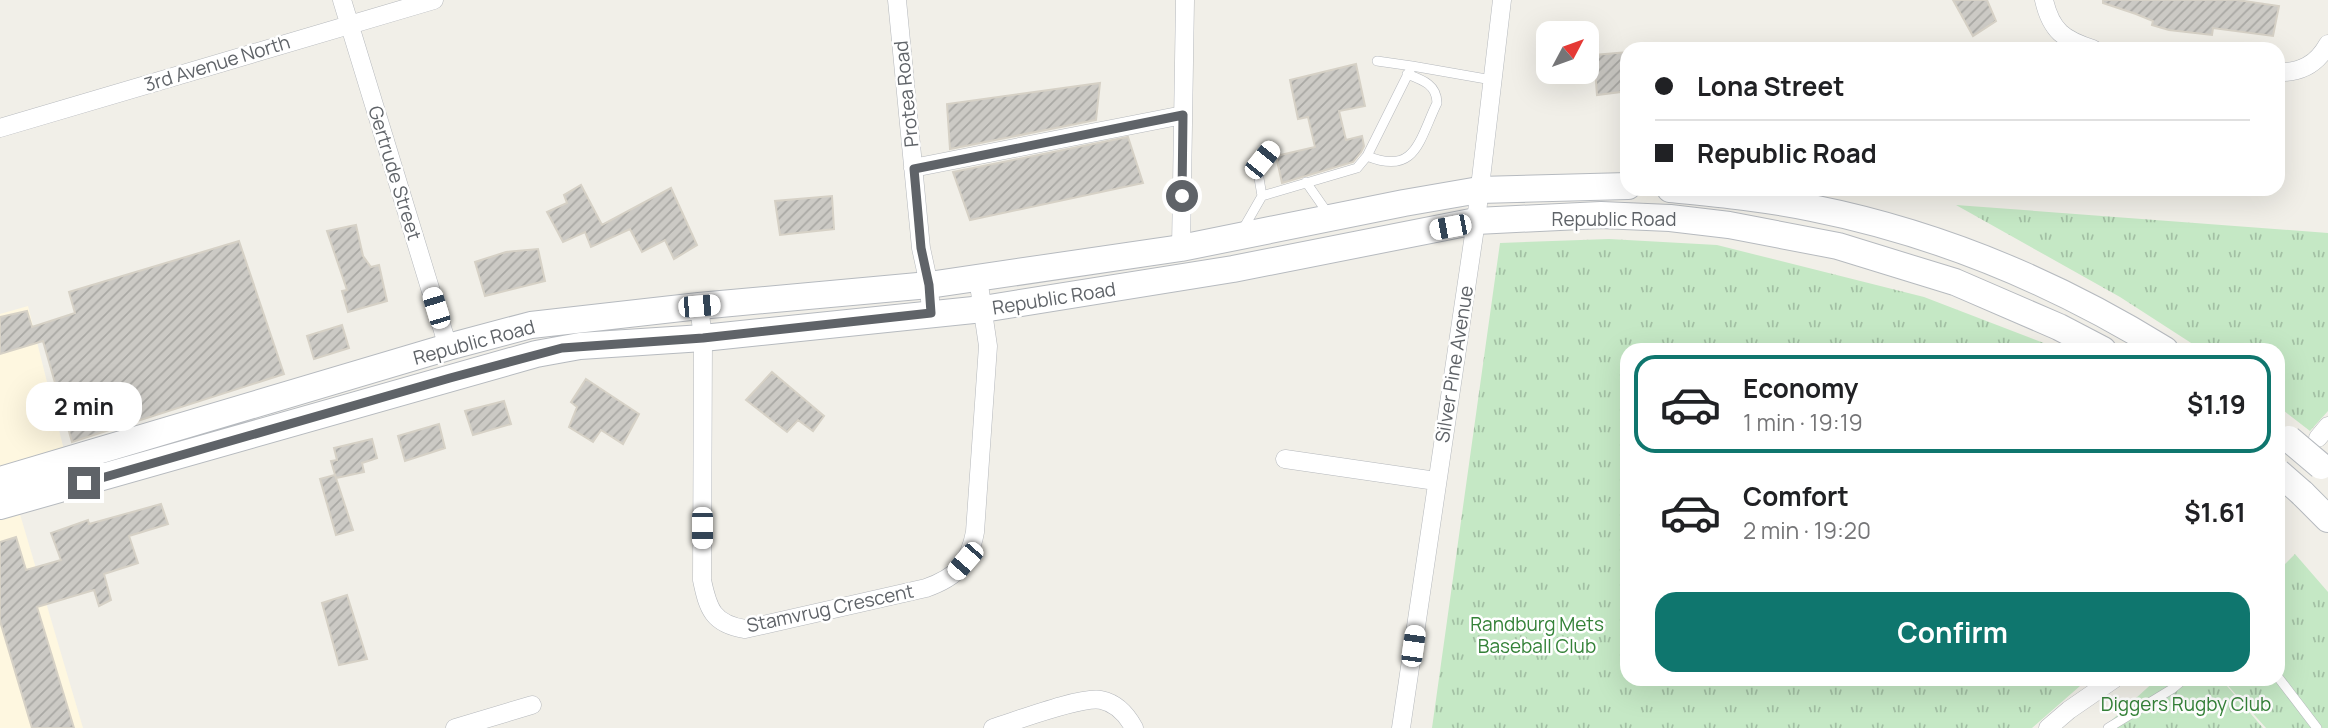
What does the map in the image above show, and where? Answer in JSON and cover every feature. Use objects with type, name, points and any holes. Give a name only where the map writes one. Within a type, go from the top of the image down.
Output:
[{"type":"main road","name":"Republic Road","points":[[0,480],[448,347],[531,325],[699,306],[929,285],[1181,248],[1479,190],[1620,186]]},
{"type":"main road","name":"Republic Road","points":[[1741,196],[1813,208],[1957,248],[2025,275],[2152,343]]},
{"type":"main road","name":"Republic Road","points":[[0,506],[536,354],[580,346],[703,338],[982,309],[1233,269],[1476,221],[1601,215],[1657,217],[1792,236],[1882,258],[1955,282],[2090,343]]},
{"type":"main road","points":[[2285,436],[2324,470]]},
{"type":"main road","points":[[2285,478],[2328,519]]},
{"type":"street","name":"Gertrude Street","points":[[342,0],[448,347]]},
{"type":"street","name":"3rd Avenue North","points":[[0,128],[434,0]]},
{"type":"street","name":"Protea Road","points":[[897,0],[921,248],[929,285],[931,313]]},
{"type":"street","points":[[1181,248],[1185,0]]},
{"type":"street","name":"Silver Pine Avenue","points":[[1401,728],[1476,221],[1502,0]]},
{"type":"street","points":[[2044,0],[2056,30],[2072,42]]},
{"type":"street","points":[[2285,72],[2296,72],[2312,65],[2328,44]]},
{"type":"street","points":[[914,169],[1183,115]]},
{"type":"street","name":"Stamvrug Crescent","points":[[699,306],[703,338],[702,580],[706,602],[721,622],[745,629],[926,588],[954,575],[965,561],[975,532],[986,372],[987,331],[978,278]]},
{"type":"street","points":[[1285,460],[1436,481]]},
{"type":"street","points":[[2048,728],[2104,686]]},
{"type":"street","points":[[993,728],[1091,699],[1112,704],[1127,716],[1134,728]]},
{"type":"street","points":[[456,728],[532,705]]},
{"type":"lane","points":[[1377,61],[1409,70],[1492,80]]},
{"type":"lane","points":[[1367,156],[1384,163],[1404,159],[1416,146],[1437,103],[1435,91],[1409,70]]},
{"type":"lane","points":[[1262,195],[1357,168],[1367,156],[1409,70]]},
{"type":"lane","points":[[1238,238],[1262,195],[1258,172],[1262,160],[1271,149]]},
{"type":"lane","points":[[1306,182],[1331,219]]},
{"type":"lane","points":[[2108,728],[2176,686]]},
{"type":"lane","points":[[2285,686],[2318,728]]},
{"type":"shaded area","points":[[28,306],[64,450],[7,470],[83,728],[0,728],[0,314]]},
{"type":"green space","points":[[1956,205],[2328,233],[2328,411],[2310,431],[2285,412],[2285,343],[2191,343],[2120,297]]},
{"type":"green space","name":"Randburg Mets Baseball Club","points":[[1609,239],[1717,245],[1924,297],[2044,343],[1620,343],[1620,686],[2080,686],[2032,728],[1432,728],[1500,243]]},
{"type":"green space","points":[[2295,554],[2328,592],[2328,728],[2266,728],[2228,686],[2285,686],[2285,564]]},
{"type":"green space","name":"Diggers Rugby Club","points":[[2149,686],[2227,686],[2263,728],[2103,728]]},
{"type":"building","points":[[1953,0],[1987,0],[1996,21],[1973,36]]},
{"type":"building","points":[[2103,0],[2237,0],[2279,6],[2273,36],[2213,28],[2212,35],[2169,30],[2152,25],[2153,21],[2103,3]]},
{"type":"building","points":[[1620,53],[1620,92],[1597,95],[1596,84],[1600,84],[1600,54]]},
{"type":"building","points":[[1356,64],[1365,106],[1339,111],[1346,140],[1362,136],[1364,146],[1361,152],[1353,162],[1282,183],[1276,156],[1315,147],[1308,117],[1298,119],[1290,80]]},
{"type":"building","points":[[1100,83],[1096,120],[950,149],[947,104]]},
{"type":"building","points":[[1128,137],[1143,183],[970,220],[953,172]]},
{"type":"building","points":[[581,185],[602,225],[671,188],[697,245],[674,259],[665,240],[642,252],[630,229],[591,247],[585,232],[563,242],[547,212],[567,203],[564,195]]},
{"type":"building","points":[[832,196],[834,229],[780,235],[775,201]]},
{"type":"building","points":[[356,225],[363,256],[371,267],[379,265],[387,301],[348,312],[342,291],[347,290],[327,231]]},
{"type":"building","points":[[239,241],[284,374],[72,442],[43,341],[0,354],[0,317],[27,311],[32,327],[75,313],[69,292]]},
{"type":"building","points":[[538,249],[545,281],[485,296],[475,262],[506,252]]},
{"type":"building","points":[[342,325],[349,348],[314,359],[307,336]]},
{"type":"building","points":[[772,372],[824,416],[813,431],[798,420],[787,432],[746,400]]},
{"type":"building","points":[[586,379],[639,414],[623,444],[601,430],[593,442],[569,427],[577,407],[571,402]]},
{"type":"building","points":[[504,401],[511,424],[473,435],[465,411]]},
{"type":"building","points":[[439,424],[445,448],[405,461],[398,436]]},
{"type":"building","points":[[372,439],[377,458],[362,463],[364,472],[336,478],[331,461],[337,460],[334,448]]},
{"type":"building","points":[[335,475],[353,530],[336,535],[320,479]]},
{"type":"building","points":[[161,504],[168,524],[129,536],[138,563],[104,574],[111,600],[99,606],[94,590],[37,607],[74,728],[32,728],[0,621],[0,542],[16,537],[26,570],[61,560],[51,533],[88,520],[89,524]]},
{"type":"building","points":[[347,595],[367,659],[339,665],[322,603]]},
{"type":"route","points":[[84,483],[562,348],[703,338],[931,313],[929,285],[921,248],[914,169],[1183,115],[1182,196]]}]
